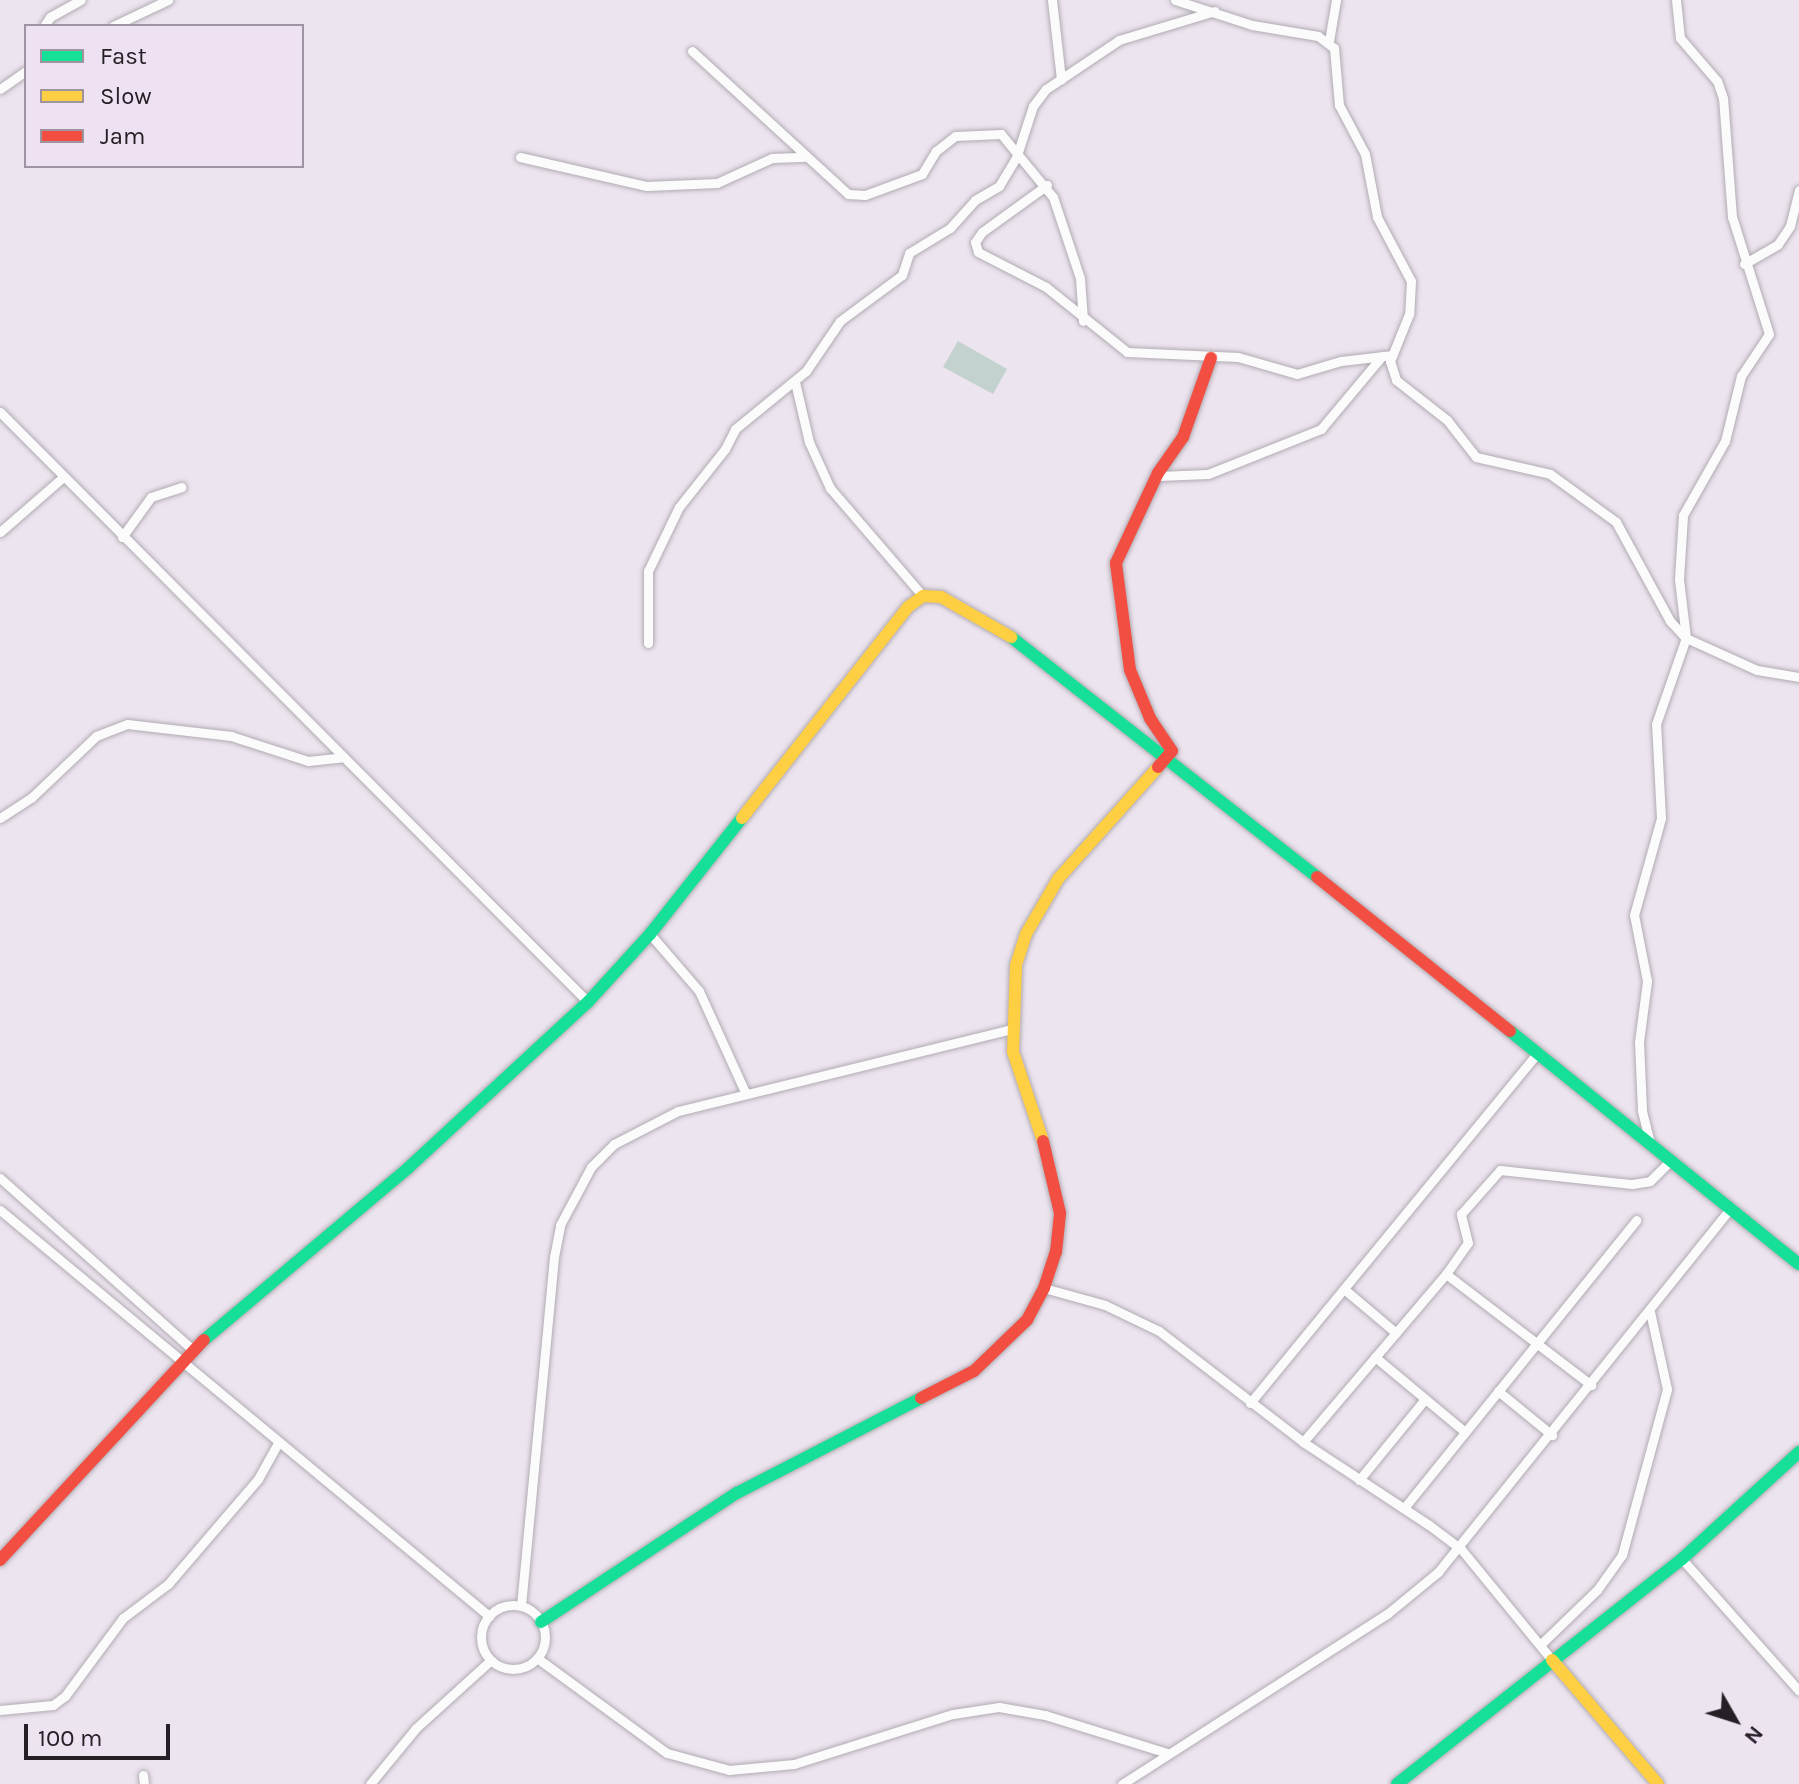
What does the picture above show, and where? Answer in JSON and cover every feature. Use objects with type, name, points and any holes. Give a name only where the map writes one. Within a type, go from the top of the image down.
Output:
[{"type":"street","points":[[45,24],[50,17],[81,0]]},
{"type":"street","points":[[117,24],[168,0]]},
{"type":"street","points":[[1052,0],[1061,79]]},
{"type":"street","points":[[1175,0],[1252,25],[1329,41]]},
{"type":"street","points":[[1206,0],[1215,11]]},
{"type":"street","points":[[1336,0],[1329,41],[1336,58],[1336,95],[1365,154],[1377,217],[1411,281],[1409,314],[1390,369],[1396,380],[1447,420],[1466,451],[1492,465],[1550,474],[1616,522],[1670,621],[1686,638],[1757,670],[1799,677]]},
{"type":"street","points":[[1651,1145],[1642,1110],[1639,1042],[1647,981],[1634,915],[1661,818],[1656,724],[1686,638],[1679,579],[1683,515],[1725,441],[1741,376],[1769,341],[1744,264],[1727,187],[1723,98],[1717,81],[1680,38],[1676,0]]},
{"type":"street","points":[[648,643],[647,573],[679,507],[725,449],[735,429],[795,382],[840,321],[904,272],[909,253],[950,228],[975,200],[999,186],[1018,151],[1033,106],[1061,79],[1119,40],[1215,11]]},
{"type":"street","points":[[692,51],[837,187],[856,196],[922,174],[936,151],[955,136],[1001,134],[1047,185],[1080,278],[1083,321]]},
{"type":"street","points":[[0,89],[24,72]]},
{"type":"street","points":[[520,157],[647,186],[717,183],[772,158],[806,157]]},
{"type":"street","points":[[1047,185],[996,218],[977,237],[976,246],[982,256],[1046,287],[1083,321],[1127,352],[1256,360],[1297,374],[1393,355]]},
{"type":"street","points":[[1744,264],[1778,244],[1790,226],[1799,190]]},
{"type":"street","points":[[1159,476],[1208,474],[1321,429],[1382,356]]},
{"type":"street","points":[[541,1622],[737,1493],[974,1371],[1019,1330],[1044,1288],[1056,1252],[1055,1175],[1019,1075],[1011,1029],[1016,965],[1040,905],[1172,751],[1168,738],[1150,718],[1130,670],[1116,563],[1159,476],[1183,437],[1211,358]]},
{"type":"street","points":[[795,382],[809,442],[830,488],[923,596]]},
{"type":"street","points":[[0,412],[588,1002]]},
{"type":"street","points":[[0,532],[63,477]]},
{"type":"street","points":[[122,537],[151,497],[181,487]]},
{"type":"street","points":[[0,1560],[193,1350],[408,1168],[588,1002],[650,934],[908,607],[923,596],[941,597],[1017,640],[1799,1264]]},
{"type":"street","points":[[0,818],[31,798],[96,736],[127,724],[231,736],[308,761],[344,757]]},
{"type":"street","points":[[650,934],[699,991],[745,1092]]},
{"type":"street","points":[[521,1606],[554,1257],[573,1195],[614,1144],[647,1123],[745,1092],[1011,1029]]},
{"type":"street","points":[[1250,1403],[1537,1054]]},
{"type":"street","points":[[1303,1442],[1446,1274],[1468,1243],[1461,1214],[1500,1170],[1632,1184],[1650,1181],[1670,1161]]},
{"type":"street","points":[[0,1178],[193,1350]]},
{"type":"street","points":[[1122,1784],[1387,1614],[1461,1549],[1731,1208]]},
{"type":"street","points":[[0,1210],[489,1616]]},
{"type":"street","points":[[1404,1508],[1636,1220]]},
{"type":"street","points":[[1446,1274],[1591,1385]]},
{"type":"street","points":[[1044,1288],[1133,1317],[1303,1442],[1461,1549],[1658,1784]]},
{"type":"street","points":[[1344,1289],[1396,1333]]},
{"type":"street","points":[[1541,1644],[1597,1590],[1622,1555],[1667,1389],[1650,1312]]},
{"type":"street","points":[[1375,1357],[1465,1432]]},
{"type":"street","points":[[1498,1391],[1552,1435]]},
{"type":"street","points":[[1359,1480],[1425,1399]]},
{"type":"street","points":[[0,1710],[53,1705],[65,1696],[123,1618],[168,1584],[258,1479],[278,1443]]},
{"type":"street","points":[[1397,1784],[1682,1559],[1799,1452]]},
{"type":"street","points":[[1682,1559],[1799,1691]]},
{"type":"street","points":[[521,1606],[541,1622],[544,1641],[537,1658],[509,1669],[491,1660],[481,1639],[489,1616],[500,1608],[521,1606]]},
{"type":"street","points":[[537,1658],[648,1742],[697,1764],[729,1770],[794,1764],[953,1714],[999,1707],[1045,1715],[1167,1753]]},
{"type":"street","points":[[370,1784],[416,1728],[491,1660]]},
{"type":"shaded area","points":[[958,341],[1007,369],[993,394],[943,367]]},
{"type":"traffic: fast","points":[[1011,637],[1317,877]]},
{"type":"traffic: fast","points":[[204,1340],[408,1168],[588,1002],[650,934],[742,818]]},
{"type":"traffic: fast","points":[[1510,1031],[1799,1264]]},
{"type":"traffic: fast","points":[[541,1622],[737,1493],[921,1398]]},
{"type":"traffic: fast","points":[[1397,1784],[1682,1559],[1799,1452]]},
{"type":"traffic: slow","points":[[742,818],[908,607],[923,596],[941,597],[1011,637]]},
{"type":"traffic: slow","points":[[1043,1141],[1013,1052],[1016,965],[1026,934],[1058,879],[1158,767]]},
{"type":"traffic: slow","points":[[1552,1660],[1658,1784]]},
{"type":"traffic: jam","points":[[1158,767],[1172,751],[1150,718],[1130,670],[1116,563],[1158,473],[1183,437],[1211,358]]},
{"type":"traffic: jam","points":[[1317,877],[1510,1031]]},
{"type":"traffic: jam","points":[[921,1398],[974,1371],[1027,1320],[1044,1288],[1056,1252],[1060,1213],[1043,1141]]},
{"type":"traffic: jam","points":[[0,1560],[204,1340]]}]
